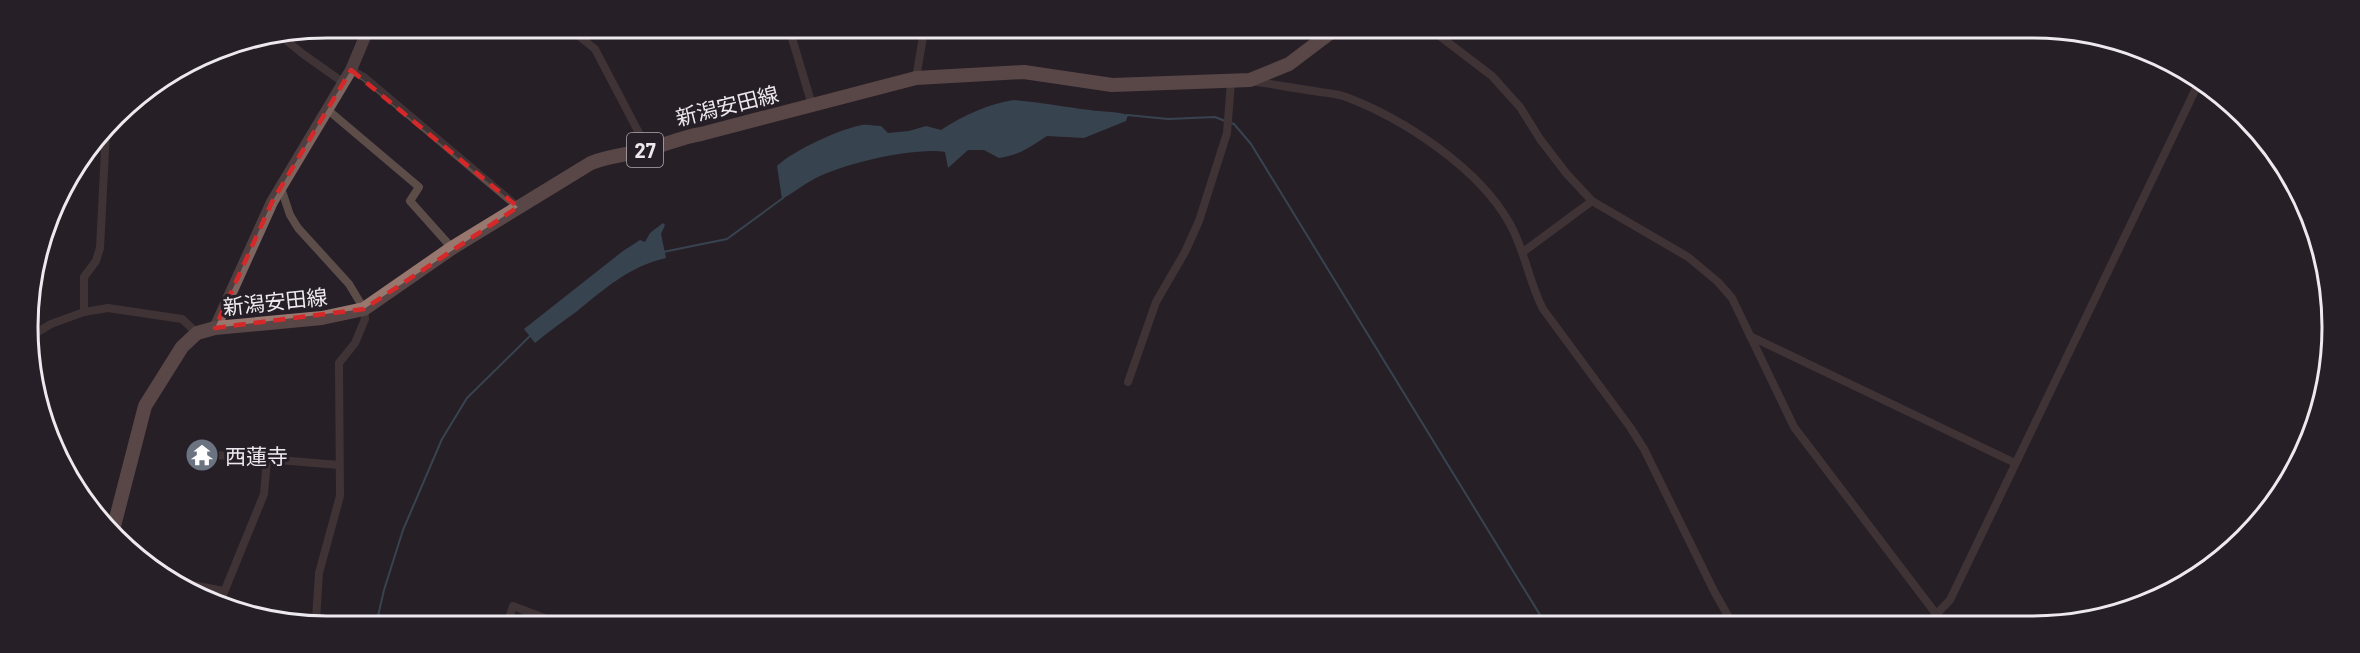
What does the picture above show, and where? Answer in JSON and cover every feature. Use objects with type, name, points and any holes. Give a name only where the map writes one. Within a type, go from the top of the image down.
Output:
[{"type":"main road","name":"新潟安田線","points":[[116,524],[145,406],[182,347],[197,333],[215,328],[322,318],[364,309],[452,248],[591,163],[611,155],[646,150],[681,137],[701,134],[916,78],[1024,72],[1112,85],[1250,81],[1289,64],[1323,38]]},
{"type":"street","points":[[215,328],[272,202],[344,83],[364,38]]},
{"type":"street","points":[[581,38],[595,49],[646,150]]},
{"type":"street","points":[[792,38],[812,105]]},
{"type":"street","points":[[916,78],[923,38]]},
{"type":"street","points":[[1442,38],[1492,76],[1520,107],[1540,139],[1566,173],[1592,201],[1688,257],[1719,282],[1732,298],[1794,427],[1935,615],[1950,600],[2196,88]]},
{"type":"street","points":[[286,40],[344,83]]},
{"type":"street","points":[[351,70],[364,77],[518,207]]},
{"type":"street","points":[[1250,81],[1344,96],[1389,117],[1433,144],[1456,162],[1496,203],[1511,225],[1523,252],[1536,296],[1543,309],[1644,449],[1728,616]]},
{"type":"street","points":[[1128,382],[1156,302],[1185,252],[1199,221],[1227,133],[1231,82]]},
{"type":"street","points":[[328,110],[419,187],[410,201],[452,248]]},
{"type":"street","points":[[84,312],[84,278],[96,261],[100,248],[106,140]]},
{"type":"street","points":[[281,188],[290,215],[298,228],[349,284],[364,309],[364,319],[355,343],[339,363],[340,496],[320,573],[316,615]]},
{"type":"street","points":[[1523,252],[1592,201]]},
{"type":"street","points":[[38,332],[51,324],[84,312],[108,308],[182,319],[197,333]]},
{"type":"street","points":[[1750,336],[2014,463]]},
{"type":"street","points":[[216,455],[339,465]]},
{"type":"street","points":[[222,596],[264,494],[267,459]]},
{"type":"street","points":[[200,586],[224,591]]},
{"type":"street","points":[[510,616],[513,606],[539,616]]},
{"type":"highlighted area","points":[[351,70],[518,207],[364,309],[215,328],[272,202]]},
{"type":"water","points":[[1014,100],[1128,115],[1126,121],[1084,138],[1047,136],[1014,155],[999,158],[984,150],[968,150],[948,168],[945,152],[915,152],[878,158],[826,173],[782,199],[777,166],[794,153],[830,136],[864,125],[881,126],[888,133],[909,131],[926,126],[941,130],[976,111]]},
{"type":"water","points":[[663,223],[665,225],[661,234],[666,258],[618,279],[535,343],[524,329],[623,251],[640,240],[645,242],[650,233]]},
{"type":"waterway","points":[[1127,115],[1168,119],[1215,117],[1225,121]]},
{"type":"waterway","points":[[1231,123],[1251,144],[1541,616]]},
{"type":"waterway","points":[[663,252],[727,239],[783,198]]},
{"type":"waterway","points":[[378,616],[403,530],[442,439],[467,398],[531,335]]},
{"type":"place","name":"西蓮寺","points":[[202,455]]}]
